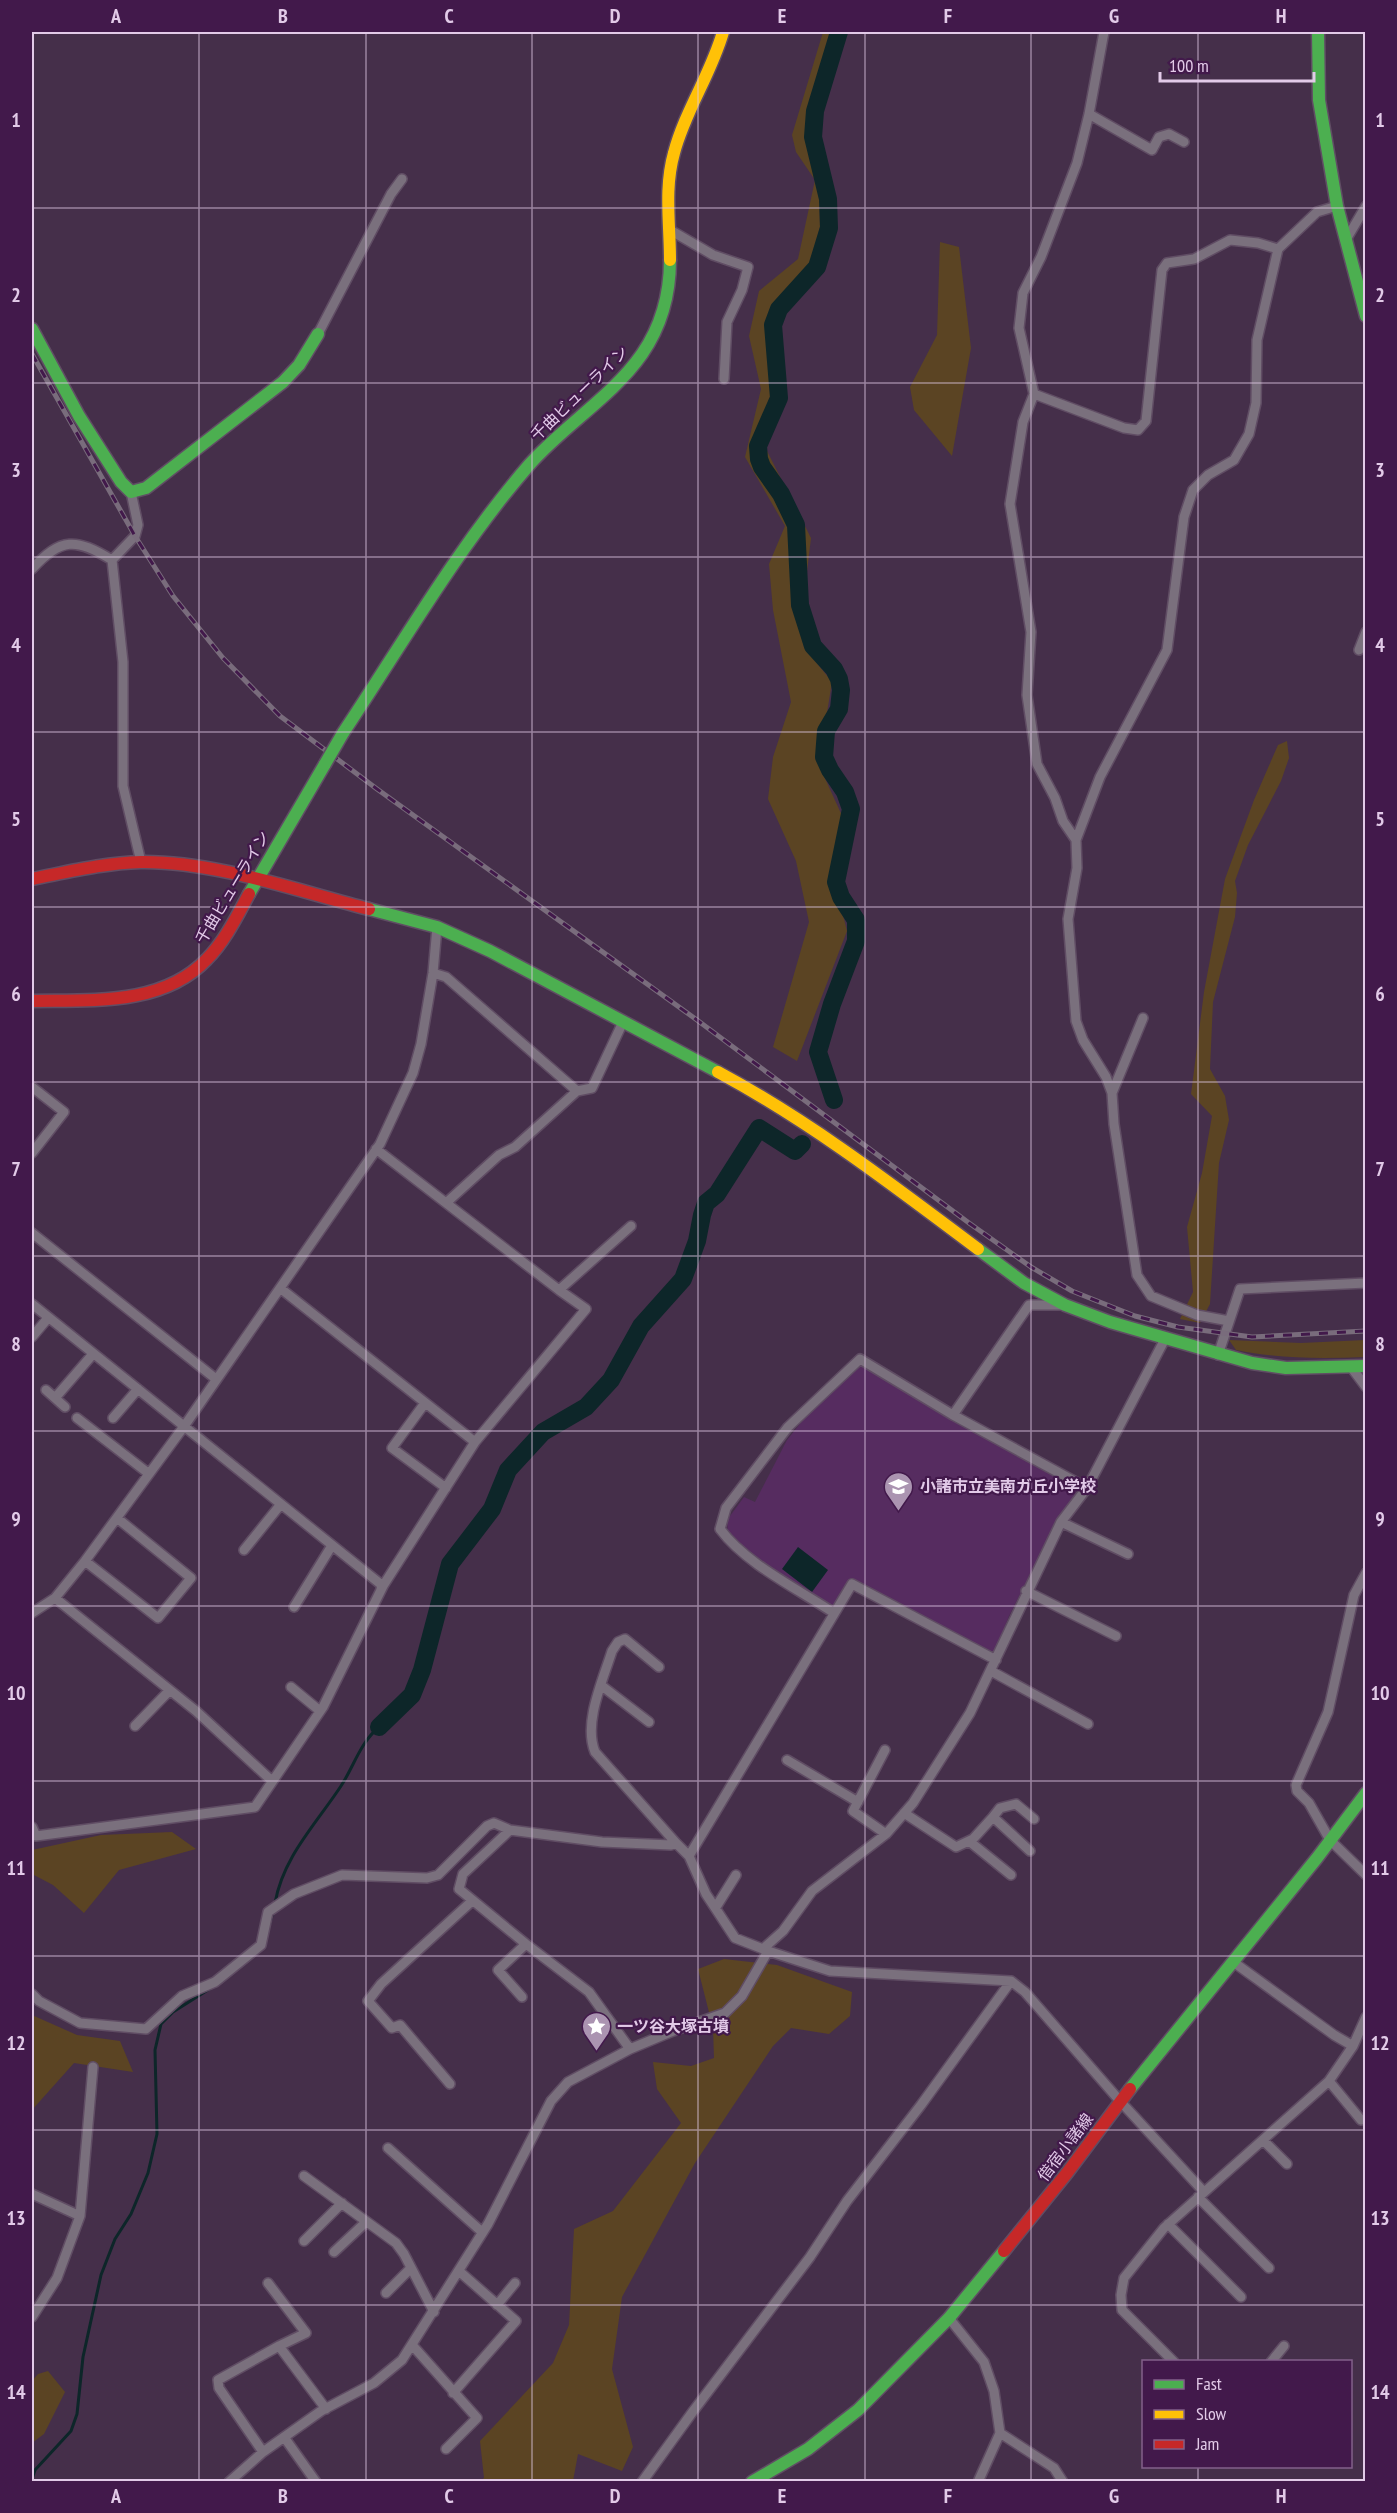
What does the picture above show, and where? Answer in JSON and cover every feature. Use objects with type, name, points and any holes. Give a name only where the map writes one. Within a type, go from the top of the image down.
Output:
[{"type":"street","name":"千曲ビューライン","points":[[32,1001],[99,999],[152,992],[183,980],[206,962],[226,934],[343,733],[489,518],[516,482],[563,430],[626,374],[644,353],[665,312],[670,286],[669,193],[674,153],[713,65],[723,32]]},
{"type":"street","points":[[1076,840],[1063,821],[1055,798],[1037,764],[1028,695],[1031,632],[1010,504],[1023,422],[1034,394],[1019,328],[1023,293],[1041,257],[1077,163],[1089,114],[1104,32]]},
{"type":"street","points":[[1318,32],[1319,100],[1337,206],[1365,316]]},
{"type":"street","points":[[1089,114],[1152,150],[1159,137],[1168,134],[1184,142]]},
{"type":"street","points":[[131,492],[146,488],[172,469],[283,382],[299,365],[318,334],[391,194],[402,179]]},
{"type":"street","points":[[1229,1321],[1197,1316],[1151,1296],[1137,1275],[1112,1093],[1106,1077],[1083,1040],[1077,1021],[1068,919],[1077,868],[1076,840],[1100,777],[1167,650],[1184,517],[1193,490],[1208,475],[1234,460],[1249,434],[1256,403],[1257,340],[1278,249],[1317,212],[1337,206]]},
{"type":"street","points":[[1347,238],[1365,206]]},
{"type":"street","points":[[670,230],[713,255],[748,267],[742,290],[727,321],[724,380]]},
{"type":"street","points":[[1034,394],[1125,428],[1138,430],[1146,421],[1162,270],[1167,263],[1194,259],[1230,240],[1258,243],[1278,249]]},
{"type":"street","points":[[32,329],[79,416],[121,482],[131,492],[138,525],[135,536],[112,560],[123,662],[123,786],[141,862]]},
{"type":"street","points":[[32,569],[43,556],[63,544],[92,548],[112,560]]},
{"type":"street","points":[[1359,650],[1365,632]]},
{"type":"street","points":[[32,879],[111,864],[141,862],[185,864],[257,880],[437,927],[490,951],[759,1094],[838,1145],[1024,1283],[1065,1305],[1110,1322],[1252,1364],[1286,1368],[1365,1366]]},
{"type":"street","points":[[32,1613],[55,1598],[117,1518],[376,1149],[412,1073],[421,1044],[433,973],[437,927]]},
{"type":"street","points":[[433,973],[446,977],[577,1092]]},
{"type":"street","points":[[1112,1093],[1143,1018]]},
{"type":"street","points":[[446,1203],[499,1155],[514,1147],[577,1092],[592,1088],[623,1022]]},
{"type":"street","points":[[32,1087],[64,1112],[32,1153]]},
{"type":"street","points":[[32,1827],[36,1836],[255,1807],[320,1711],[381,1589],[475,1442],[586,1309],[376,1149]]},
{"type":"street","points":[[559,1290],[631,1227]]},
{"type":"street","points":[[32,1233],[216,1379]]},
{"type":"street","points":[[1218,1355],[1240,1289],[1365,1283]]},
{"type":"street","points":[[280,1288],[475,1442]]},
{"type":"street","points":[[32,1304],[382,1586],[381,1589]]},
{"type":"street","points":[[953,1415],[1029,1305],[1065,1305]]},
{"type":"street","points":[[32,1337],[48,1318]]},
{"type":"street","points":[[229,2481],[284,2437],[326,2409],[390,2372],[413,2346],[460,2272],[551,2100],[568,2082],[630,2049],[725,2013],[742,1996],[766,1950],[812,1891],[886,1834],[913,1803],[970,1713],[1026,1591],[1061,1522],[1087,1488],[1166,1339]]},
{"type":"street","points":[[55,1398],[93,1354]]},
{"type":"street","points":[[834,1613],[770,1571],[728,1540],[720,1529],[726,1508],[788,1426],[860,1359],[953,1415],[1087,1488]]},
{"type":"street","points":[[1351,1367],[1365,1387]]},
{"type":"street","points":[[113,1418],[138,1389]]},
{"type":"street","points":[[46,1390],[65,1407]]},
{"type":"street","points":[[425,1403],[392,1448],[446,1488]]},
{"type":"street","points":[[77,1418],[148,1473]]},
{"type":"street","points":[[244,1550],[281,1504]]},
{"type":"street","points":[[85,1561],[158,1618],[191,1578],[117,1518]]},
{"type":"street","points":[[1061,1522],[1128,1554]]},
{"type":"street","points":[[294,1607],[331,1547]]},
{"type":"street","points":[[1365,1573],[1354,1594],[1328,1713],[1296,1785],[1330,1840],[1365,1875]]},
{"type":"street","points":[[689,1856],[852,1584],[996,1660]]},
{"type":"street","points":[[1026,1591],[1116,1636]]},
{"type":"street","points":[[55,1598],[169,1691],[272,1781]]},
{"type":"street","points":[[659,1667],[626,1640],[618,1642],[612,1651],[591,1722],[591,1738],[595,1752],[689,1856],[706,1894],[735,1938],[830,1971],[1011,1981],[1025,1992],[1201,2195],[1269,2268]]},
{"type":"street","points":[[991,1671],[1088,1724]]},
{"type":"street","points":[[602,1686],[649,1722]]},
{"type":"street","points":[[291,1687],[320,1711]]},
{"type":"street","points":[[135,1726],[169,1691]]},
{"type":"street","points":[[885,1750],[853,1811],[886,1834]]},
{"type":"street","points":[[787,1760],[858,1802]]},
{"type":"street","name":"借宿小諸線","points":[[752,2481],[808,2449],[858,2410],[949,2318],[1067,2173],[1120,2101],[1330,1840],[1365,1793]]},
{"type":"street","points":[[904,1813],[956,1847],[969,1841],[1000,1808],[1016,1804],[1034,1819]]},
{"type":"street","points":[[993,1817],[1030,1851]]},
{"type":"street","points":[[32,1994],[39,2001],[80,2023],[146,2029],[182,1996],[215,1982],[261,1945],[268,1912],[294,1894],[342,1875],[426,1878],[438,1875],[487,1826],[494,1823],[510,1830],[602,1842],[671,1845],[676,1843]]},
{"type":"street","points":[[510,1830],[463,1874],[459,1888],[472,1901],[589,1992],[630,2049]]},
{"type":"street","points":[[969,1841],[1011,1875]]},
{"type":"street","points":[[716,1907],[736,1875]]},
{"type":"street","points":[[450,2084],[400,2025],[392,2028],[368,2001],[381,1984],[472,1901]]},
{"type":"street","points":[[522,1997],[498,1970],[526,1944]]},
{"type":"street","points":[[1232,1961],[1334,2035],[1353,2046]]},
{"type":"street","points":[[642,2481],[810,2257],[847,2201],[921,2105],[1011,1981]]},
{"type":"street","points":[[1173,2360],[1122,2310],[1121,2295],[1124,2278],[1168,2224],[1329,2081],[1353,2046],[1365,2017]]},
{"type":"street","points":[[32,2317],[57,2278],[81,2216],[93,2067]]},
{"type":"street","points":[[1329,2081],[1361,2120]]},
{"type":"street","points":[[1264,2141],[1287,2164]]},
{"type":"street","points":[[388,2148],[482,2232]]},
{"type":"street","points":[[304,2176],[396,2243],[434,2312]]},
{"type":"street","points":[[32,2194],[81,2216]]},
{"type":"street","points":[[304,2241],[342,2203]]},
{"type":"street","points":[[334,2252],[366,2222]]},
{"type":"street","points":[[1168,2224],[1241,2297]]},
{"type":"street","points":[[386,2293],[411,2268]]},
{"type":"street","points":[[453,2393],[516,2321],[460,2272]]},
{"type":"street","points":[[263,2452],[219,2388],[218,2380],[306,2333],[268,2283]]},
{"type":"street","points":[[497,2305],[515,2283]]},
{"type":"street","points":[[949,2318],[984,2362],[994,2391],[1000,2433],[978,2481]]},
{"type":"street","points":[[279,2346],[326,2409]]},
{"type":"street","points":[[413,2346],[477,2418],[446,2449]]},
{"type":"street","points":[[1272,2360],[1284,2346]]},
{"type":"street","points":[[1000,2433],[1054,2468],[1062,2481]]},
{"type":"street","points":[[284,2437],[316,2481]]},
{"type":"shaded area","points":[[823,32],[833,32],[809,106],[819,158],[820,227],[809,271],[789,293],[768,327],[776,377],[775,395],[765,418],[767,451],[811,538],[800,630],[804,647],[832,682],[825,725],[823,774],[844,820],[840,867],[842,911],[847,931],[797,1061],[773,1047],[809,922],[796,861],[768,799],[773,757],[791,702],[773,610],[769,564],[785,526],[745,457],[761,389],[749,336],[759,291],[798,259],[815,180],[796,152],[792,135]]},
{"type":"shaded area","points":[[940,242],[959,247],[971,348],[952,456],[914,410],[910,387],[937,335]]},
{"type":"shaded area","points":[[1287,741],[1289,758],[1281,781],[1248,845],[1235,881],[1237,893],[1235,917],[1213,1002],[1210,1069],[1225,1096],[1229,1120],[1219,1163],[1210,1304],[1200,1323],[1180,1319],[1193,1292],[1187,1227],[1202,1173],[1212,1116],[1191,1094],[1204,992],[1225,879],[1254,800],[1278,745]]},
{"type":"shaded area","points":[[1229,1340],[1301,1343],[1365,1340],[1365,1357],[1317,1358],[1268,1355],[1236,1350]]},
{"type":"shaded area","name":"小諸市立美南ガ丘小学校","points":[[860,1364],[1077,1490],[1042,1551],[1009,1616],[995,1652],[985,1652],[852,1582],[832,1610],[770,1569],[728,1536],[727,1520],[744,1497],[755,1502],[787,1440],[803,1420]]},
{"type":"shaded area","points":[[798,1547],[828,1570],[812,1592],[782,1569]]},
{"type":"shaded area","points":[[172,1832],[196,1849],[119,1870],[84,1913],[53,1885],[32,1874],[32,1850],[101,1835]]},
{"type":"shaded area","points":[[724,1959],[777,1965],[852,1992],[850,2016],[829,2034],[791,2028],[773,2046],[695,2163],[622,2297],[612,2369],[633,2447],[622,2471],[578,2454],[573,2481],[479,2482],[484,2478],[480,2441],[553,2363],[569,2325],[574,2229],[613,2211],[681,2123],[657,2089],[653,2062],[691,2066],[714,2058],[713,2028],[698,1969]]},
{"type":"shaded area","points":[[32,2015],[77,2035],[120,2041],[133,2072],[74,2063],[32,2110]]},
{"type":"shaded area","points":[[48,2371],[65,2392],[44,2434],[32,2443],[32,2381],[38,2374]]},
{"type":"waterway","points":[[834,1100],[818,1052],[832,1004],[856,941],[856,920],[841,897],[836,882],[851,809],[845,792],[824,757],[826,731],[839,709],[841,690],[834,669],[813,646],[800,605],[796,525],[781,494],[762,467],[758,446],[779,398],[773,325],[779,309],[817,267],[829,228],[828,199],[813,137],[815,111],[839,32]]},
{"type":"waterway","points":[[379,1727],[412,1695],[422,1670],[450,1564],[492,1509],[508,1470],[543,1432],[586,1407],[611,1380],[641,1326],[683,1279],[697,1241],[706,1203],[717,1194],[759,1128],[795,1151],[802,1144]]},
{"type":"waterway","points":[[275,1903],[279,1886],[293,1856],[341,1786],[367,1740],[379,1727]]},
{"type":"waterway","points":[[269,1926],[273,1912]]},
{"type":"waterway","points":[[32,2479],[35,2470],[71,2431],[77,2414],[83,2357],[101,2275],[115,2239],[131,2214],[148,2173],[157,2134],[155,2050],[161,2024],[173,2012],[211,1988]]},
{"type":"railway","points":[[32,354],[135,536],[173,596],[223,658],[280,716],[377,789],[697,1020],[969,1223],[1031,1267],[1072,1291],[1135,1316],[1178,1327],[1252,1337],[1366,1331]]},
{"type":"traffic: fast","points":[[1318,32],[1319,100],[1337,206],[1366,316]]},
{"type":"traffic: fast","points":[[343,733],[432,596],[503,496],[557,437],[617,384],[642,354],[655,332],[664,309],[670,260]]},
{"type":"traffic: fast","points":[[32,329],[79,416],[121,482],[131,492],[146,488],[283,382],[299,365],[318,334]]},
{"type":"traffic: fast","points":[[325,764],[343,733]]},
{"type":"traffic: fast","points":[[249,894],[325,764]]},
{"type":"traffic: fast","points":[[369,909],[437,927],[490,951],[718,1072]]},
{"type":"traffic: fast","points":[[978,1249],[1024,1283],[1065,1305],[1110,1322],[1252,1363],[1286,1368],[1366,1366]]},
{"type":"traffic: fast","points":[[1130,2089],[1317,1858],[1366,1793]]},
{"type":"traffic: fast","points":[[752,2482],[808,2449],[858,2410],[949,2318],[1004,2251]]},
{"type":"traffic: slow","points":[[670,260],[668,193],[674,153],[723,32]]},
{"type":"traffic: slow","points":[[718,1072],[819,1133],[978,1249]]},
{"type":"traffic: jam","points":[[32,879],[113,864],[169,863],[197,866],[256,878],[369,909]]},
{"type":"traffic: jam","points":[[32,1001],[102,1000],[148,993],[169,985],[189,974],[207,959],[230,928],[249,894]]},
{"type":"traffic: jam","points":[[1004,2251],[1067,2173],[1130,2089]]},
{"type":"place","name":"小諸市立美南ガ丘小学校","points":[[899,1512]]},
{"type":"place","name":"一ツ谷大塚古墳","points":[[596,2052]]}]
